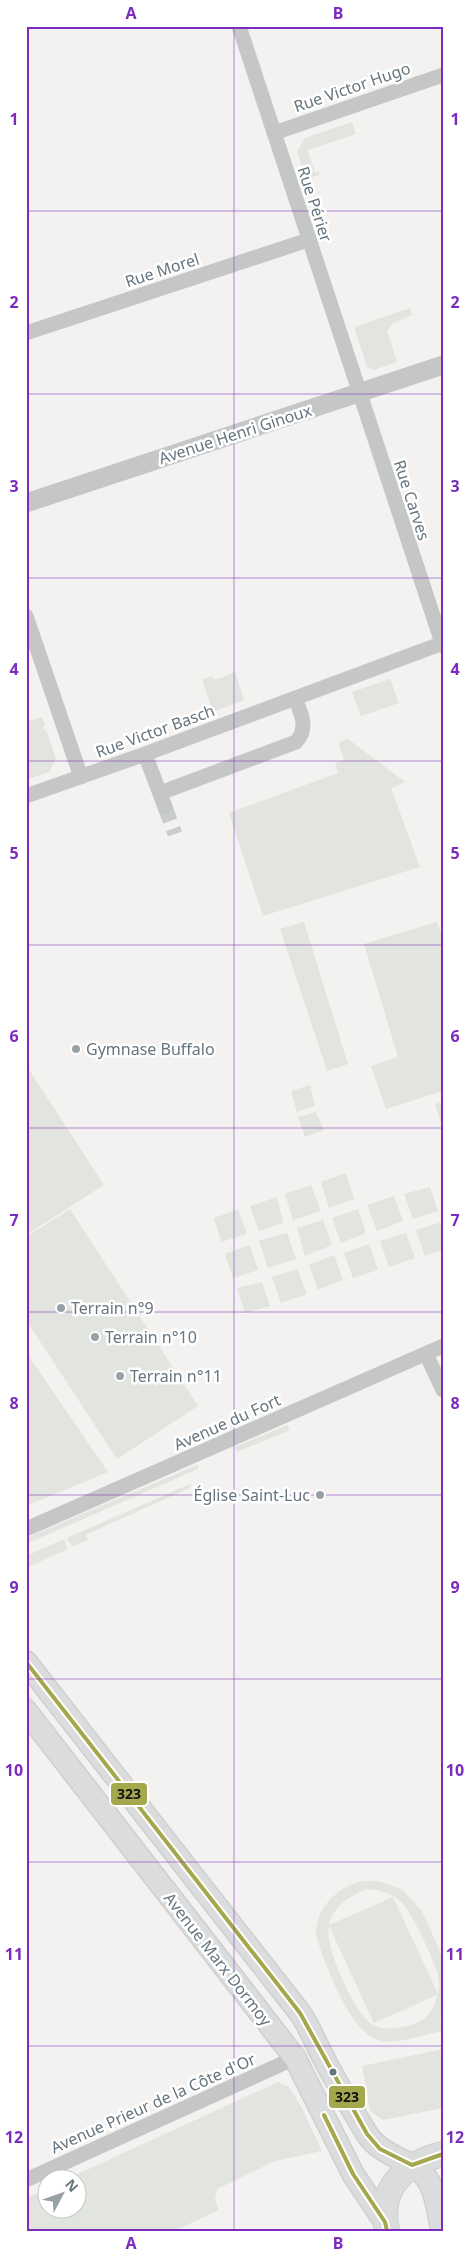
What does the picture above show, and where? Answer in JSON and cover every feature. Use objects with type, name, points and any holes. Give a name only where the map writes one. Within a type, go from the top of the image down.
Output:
[{"type":"main road","name":"Avenue Marx Dormoy","points":[[26,1662],[300,2013],[375,2144],[389,2155],[412,2165]]},
{"type":"main road","name":"Avenue Marx Dormoy","points":[[26,1711],[295,2058],[353,2174],[386,2226]]},
{"type":"main road","points":[[295,2058],[318,2046]]},
{"type":"main road","points":[[386,2226],[386,2204],[391,2189],[402,2174],[412,2165],[443,2154]]},
{"type":"main road","points":[[412,2165],[420,2170],[431,2186],[442,2231]]},
{"type":"street","name":"Rue Périer","points":[[239,26],[358,393]]},
{"type":"street","name":"Rue Victor Hugo","points":[[274,133],[443,75]]},
{"type":"street","name":"Rue Morel","points":[[26,333],[308,240]]},
{"type":"street","name":"Avenue Henri Ginoux","points":[[26,503],[443,365]]},
{"type":"street","name":"Rue Carves","points":[[358,393],[442,644]]},
{"type":"street","points":[[26,616],[81,777]]},
{"type":"street","name":"Rue Victor Basch","points":[[26,796],[442,644]]},
{"type":"street","points":[[145,754],[162,800],[296,742],[302,734],[304,723],[295,698]]},
{"type":"street","name":"Avenue du Fort","points":[[26,1529],[443,1346]]},
{"type":"street","points":[[426,1354],[443,1390]]},
{"type":"street","name":"Avenue Prieur de la Côte d'Or","points":[[26,2180],[295,2058]]},
{"type":"shaded area","points":[[352,122],[356,134],[308,150],[315,173],[319,172],[319,175],[306,179],[297,152],[305,138]]},
{"type":"shaded area","points":[[410,308],[412,315],[393,323],[387,331],[397,362],[374,370],[367,367],[354,327]]},
{"type":"shaded area","points":[[235,672],[244,700],[213,712],[202,679],[212,676],[213,679],[219,679]]},
{"type":"shaded area","points":[[390,679],[399,703],[361,716],[352,692]]},
{"type":"shaded area","points":[[42,717],[45,725],[43,726],[44,730],[46,730],[56,758],[49,772],[26,780],[26,722]]},
{"type":"shaded area","points":[[348,739],[405,782],[391,788],[420,867],[263,916],[229,813],[338,773],[335,763],[344,760],[338,743]]},
{"type":"shaded area","points":[[304,922],[348,1064],[327,1071],[280,929]]},
{"type":"shaded area","points":[[437,922],[443,940],[443,1091],[386,1109],[371,1066],[398,1057],[364,944]]},
{"type":"shaded area","points":[[26,1065],[104,1185],[26,1235]]},
{"type":"shaded area","points":[[310,1085],[315,1106],[297,1112],[291,1091]]},
{"type":"shaded area","points":[[443,1102],[443,1129],[435,1104]]},
{"type":"shaded area","points":[[316,1112],[324,1130],[305,1137],[298,1117]]},
{"type":"shaded area","points":[[346,1173],[354,1199],[329,1208],[321,1182]]},
{"type":"shaded area","points":[[311,1185],[321,1211],[293,1220],[285,1194]]},
{"type":"shaded area","points":[[430,1187],[438,1211],[413,1219],[404,1194]]},
{"type":"shaded area","points":[[394,1196],[403,1221],[377,1231],[367,1205]]},
{"type":"shaded area","points":[[277,1197],[283,1223],[259,1231],[250,1206]]},
{"type":"shaded area","points":[[70,1209],[198,1406],[117,1459],[26,1320],[26,1237]]},
{"type":"shaded area","points":[[238,1209],[247,1234],[221,1242],[214,1218]]},
{"type":"shaded area","points":[[358,1209],[366,1233],[341,1243],[332,1218]]},
{"type":"shaded area","points":[[323,1220],[332,1245],[305,1256],[297,1228]]},
{"type":"shaded area","points":[[442,1222],[443,1250],[425,1256],[416,1230]]},
{"type":"shaded area","points":[[287,1233],[296,1259],[268,1268],[259,1241]]},
{"type":"shaded area","points":[[406,1233],[415,1258],[389,1267],[380,1241]]},
{"type":"shaded area","points":[[369,1244],[378,1270],[353,1278],[344,1253]]},
{"type":"shaded area","points":[[250,1245],[258,1270],[233,1278],[225,1254]]},
{"type":"shaded area","points":[[334,1255],[343,1280],[318,1290],[309,1265]]},
{"type":"shaded area","points":[[297,1269],[307,1294],[281,1303],[272,1277]]},
{"type":"shaded area","points":[[262,1282],[270,1306],[245,1313],[237,1288]]},
{"type":"shaded area","points":[[26,1352],[108,1472],[26,1506]]},
{"type":"shaded area","points":[[287,1425],[290,1430],[237,1452],[235,1447]]},
{"type":"shaded area","points":[[197,1465],[199,1466],[198,1469],[26,1544],[26,1538]]},
{"type":"shaded area","points":[[190,1484],[191,1487],[86,1535],[88,1540],[72,1547],[67,1538]]},
{"type":"shaded area","points":[[64,1539],[68,1549],[26,1568],[26,1556]]},
{"type":"shaded area","points":[[26,1676],[287,2012],[284,2012],[26,1681]]},
{"type":"shaded area","points":[[26,1691],[275,2012],[272,2011],[26,1696]]},
{"type":"shaded area","points":[[363,1881],[379,1881],[403,1890],[422,1911],[443,1958],[443,2014],[439,2019],[443,2019],[443,2031],[404,2040],[382,2041],[364,2031],[347,2008],[324,1960],[316,1930],[321,1912],[326,1905],[339,1892]],"holes":[[[367,1889],[390,1894],[406,1908],[436,1968],[439,1980],[438,1994],[393,1897],[329,1925],[334,1912],[343,1902]],[[329,1926],[374,2023],[437,1995],[429,2014],[414,2024],[397,2028],[382,2028],[371,2023],[357,2006],[342,1978],[331,1948]]]},
{"type":"shaded area","points":[[443,2049],[443,2108],[383,2120],[370,2111],[362,2066]]},
{"type":"shaded area","points":[[278,2082],[289,2087],[302,2108],[322,2151],[275,2161],[217,2189],[215,2200],[219,2210],[174,2231],[26,2231],[26,2198],[38,2193],[38,2220],[88,2220],[87,2170]]},
{"type":"tunnel","points":[[165,807],[175,834]]},
{"type":"transit line","name":"323","points":[[26,1662],[300,2013],[367,2134],[380,2149],[412,2165],[443,2154]]},
{"type":"transit line","name":"323","points":[[324,2115],[353,2174],[385,2222],[387,2231]]},
{"type":"place","name":"Gymnase Buffalo","points":[[76,1049]]},
{"type":"place","name":"Terrain n°9","points":[[61,1308]]},
{"type":"place","name":"Terrain n°10","points":[[95,1337]]},
{"type":"place","name":"Terrain n°11","points":[[120,1376]]},
{"type":"place","name":"Église Saint-Luc","points":[[320,1495]]}]
